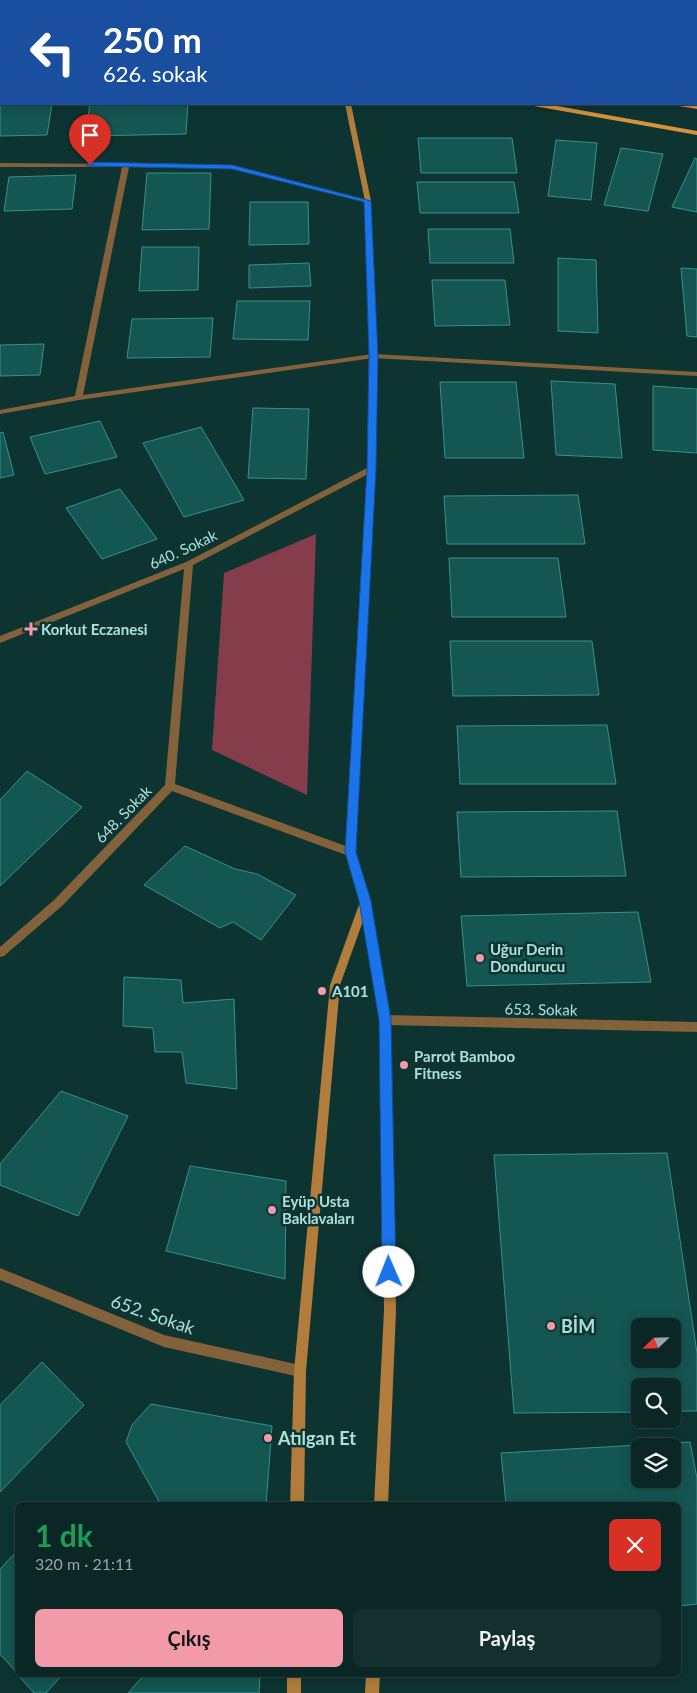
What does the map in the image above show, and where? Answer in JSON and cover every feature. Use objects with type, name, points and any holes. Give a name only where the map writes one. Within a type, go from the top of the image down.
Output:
[{"type":"main road","points":[[348,105],[368,201],[374,356],[371,469],[350,852],[365,901],[385,1020],[390,1311],[381,1502]]},
{"type":"main road","points":[[540,105],[697,133]]},
{"type":"main road","points":[[297,1502],[300,1371],[335,985],[365,901]]},
{"type":"main road","points":[[294,1677],[294,1693]]},
{"type":"main road","points":[[372,1693],[373,1677]]},
{"type":"street","points":[[0,165],[126,164],[232,167],[368,201]]},
{"type":"street","points":[[79,398],[126,164]]},
{"type":"street","points":[[0,412],[79,398],[374,356],[697,374]]},
{"type":"street","name":"640. Sokak","points":[[0,640],[189,564],[371,469]]},
{"type":"street","name":"648. Sokak","points":[[0,953],[58,903],[170,786],[189,564]]},
{"type":"street","points":[[170,786],[350,852]]},
{"type":"street","name":"653. Sokak","points":[[385,1020],[697,1027]]},
{"type":"street","name":"652. Sokak","points":[[0,1274],[164,1341],[300,1371]]},
{"type":"shaded area","points":[[316,534],[307,795],[212,750],[224,573]]},
{"type":"building","points":[[0,105],[52,105],[47,135],[0,136]]},
{"type":"building","points":[[90,105],[188,105],[186,134],[85,136]]},
{"type":"building","points":[[418,138],[512,138],[517,173],[421,173]]},
{"type":"building","points":[[556,140],[597,143],[591,200],[548,196]]},
{"type":"building","points":[[621,148],[663,154],[648,211],[604,205]]},
{"type":"building","points":[[695,158],[697,159],[697,212],[672,207]]},
{"type":"building","points":[[147,173],[211,173],[209,229],[142,230]]},
{"type":"building","points":[[76,175],[72,209],[4,211],[9,177]]},
{"type":"building","points":[[417,182],[514,182],[519,213],[420,213]]},
{"type":"building","points":[[250,202],[308,202],[309,244],[249,245]]},
{"type":"building","points":[[428,229],[510,229],[514,263],[430,263]]},
{"type":"building","points":[[142,247],[199,247],[198,290],[139,291]]},
{"type":"building","points":[[558,258],[596,260],[598,333],[558,331]]},
{"type":"building","points":[[309,263],[311,286],[249,288],[249,265]]},
{"type":"building","points":[[681,268],[697,269],[697,337],[687,336]]},
{"type":"building","points":[[432,280],[505,280],[510,325],[435,326]]},
{"type":"building","points":[[237,301],[310,301],[308,340],[233,339]]},
{"type":"building","points":[[213,318],[210,357],[127,358],[132,319]]},
{"type":"building","points":[[44,344],[40,375],[0,376],[0,345]]},
{"type":"building","points":[[551,381],[615,384],[622,458],[556,455]]},
{"type":"building","points":[[440,382],[516,382],[524,458],[445,458]]},
{"type":"building","points":[[653,386],[697,389],[697,453],[653,450]]},
{"type":"building","points":[[253,408],[309,409],[306,479],[248,478]]},
{"type":"building","points":[[100,421],[117,457],[45,474],[30,437]]},
{"type":"building","points":[[201,427],[244,500],[184,517],[143,443]]},
{"type":"building","points":[[3,432],[14,475],[0,478],[0,433]]},
{"type":"building","points":[[120,489],[157,539],[102,559],[66,508]]},
{"type":"building","points":[[578,495],[585,544],[447,544],[444,496]]},
{"type":"building","points":[[449,558],[558,558],[566,617],[452,617]]},
{"type":"building","points":[[450,641],[592,641],[599,695],[453,696]]},
{"type":"building","points":[[607,725],[616,784],[460,784],[457,726]]},
{"type":"building","points":[[27,771],[82,807],[0,886],[0,800]]},
{"type":"building","points":[[617,811],[626,876],[461,877],[457,812]]},
{"type":"building","points":[[185,846],[235,869],[257,874],[296,895],[261,940],[233,922],[220,928],[144,885]]},
{"type":"building","points":[[638,912],[651,982],[467,986],[461,916]]},
{"type":"building","points":[[124,977],[181,980],[183,1003],[234,999],[237,1089],[186,1083],[182,1052],[155,1052],[153,1028],[123,1026]]},
{"type":"building","points":[[61,1091],[128,1116],[78,1216],[0,1185],[0,1164]]},
{"type":"building","points":[[667,1153],[697,1353],[697,1411],[681,1411],[681,1378],[631,1378],[631,1412],[514,1413],[494,1155]]},
{"type":"building","points":[[190,1166],[286,1181],[285,1279],[166,1251]]},
{"type":"building","points":[[42,1362],[84,1405],[0,1492],[0,1405]]},
{"type":"building","points":[[151,1404],[272,1426],[266,1502],[159,1502],[126,1442],[132,1425]]},
{"type":"building","points":[[690,1442],[697,1478],[697,1604],[681,1606],[681,1502],[506,1502],[501,1453],[631,1445],[631,1488],[681,1488],[681,1443]]},
{"type":"building","points":[[15,1553],[15,1671],[0,1654],[0,1569]]},
{"type":"building","points":[[20,1677],[60,1677],[46,1693],[34,1693]]},
{"type":"building","points":[[142,1677],[260,1677],[259,1693],[128,1693]]},
{"type":"place","name":"Korkut Eczanesi","points":[[31,629]]},
{"type":"place","name":"Uğur Derin Dondurucu","points":[[480,958]]},
{"type":"place","name":"A101","points":[[322,991]]},
{"type":"place","name":"Parrot Bamboo Fitness","points":[[404,1065]]},
{"type":"place","name":"Eyüp Usta Baklavaları","points":[[272,1210]]},
{"type":"place","name":"BİM","points":[[551,1326]]},
{"type":"place","name":"Atılgan Et","points":[[268,1438]]},
{"type":"route","points":[[90,165],[126,164],[232,167],[368,201],[374,356],[371,469],[350,852],[365,901],[385,1020],[389,1272]]}]
